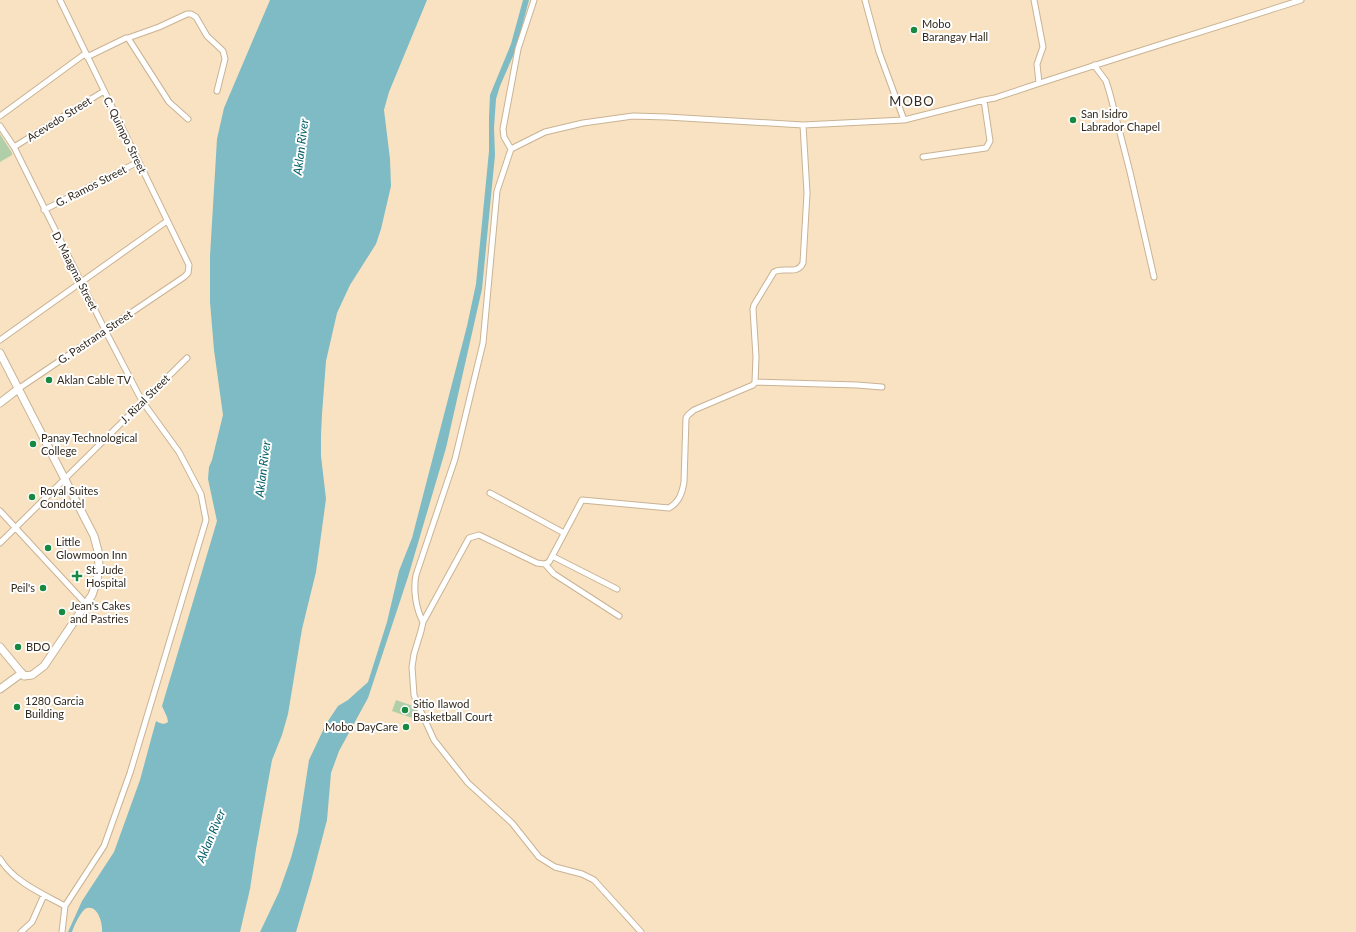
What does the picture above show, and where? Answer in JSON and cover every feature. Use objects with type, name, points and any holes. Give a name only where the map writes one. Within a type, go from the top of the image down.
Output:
[{"type":"street","name":"C. Quimpo Street","points":[[60,0],[189,265],[189,270]]},
{"type":"street","points":[[511,149],[504,137],[503,129],[518,49],[534,0]]},
{"type":"street","points":[[865,0],[879,52],[904,120]]},
{"type":"street","points":[[1034,0],[1043,47],[1037,64],[1039,83]]},
{"type":"street","points":[[423,622],[419,614],[414,584],[455,459],[482,343],[497,191],[511,149],[545,132],[583,123],[633,116],[675,117],[803,125],[904,120],[994,98],[1301,0]]},
{"type":"street","points":[[0,116],[86,55],[126,38],[159,27],[187,14],[191,14],[196,17],[207,36],[223,51],[225,59],[217,91]]},
{"type":"street","points":[[128,38],[168,102],[188,119]]},
{"type":"street","points":[[1094,65],[1106,81],[1110,94],[1130,172],[1154,277]]},
{"type":"street","name":"Acevedo Street","points":[[14,147],[104,91]]},
{"type":"street","points":[[923,158],[986,148],[990,141],[984,100]]},
{"type":"street","points":[[545,564],[549,562],[582,500],[661,508],[669,508],[675,504],[680,497],[683,486],[686,418],[694,410],[753,385],[755,382],[756,357],[753,313],[754,305],[775,270],[798,270],[803,263],[807,193],[803,125]]},
{"type":"street","name":"D. Maagma Street","points":[[0,126],[14,147],[44,210],[142,401],[179,452],[201,494],[206,520],[130,772],[104,846],[65,906]]},
{"type":"street","name":"G. Ramos Street","points":[[44,210],[138,162]]},
{"type":"street","points":[[0,340],[167,221]]},
{"type":"street","name":"G. Pastrana Street","points":[[0,403],[18,389],[186,276],[189,270]]},
{"type":"street","points":[[0,353],[94,536],[99,561],[98,576],[94,590],[44,666],[32,675],[23,674],[0,689]]},
{"type":"street","name":"J. Rizal Street","points":[[0,543],[187,358]]},
{"type":"street","points":[[755,382],[882,387]]},
{"type":"street","points":[[490,494],[564,533]]},
{"type":"street","points":[[0,511],[86,604]]},
{"type":"street","points":[[619,616],[554,574],[545,564],[537,563],[479,536],[472,536],[466,542],[423,622],[414,654],[412,667],[413,685],[414,695],[434,740],[468,783],[512,823],[539,857],[555,867],[587,876],[598,884],[641,932]]},
{"type":"street","points":[[552,556],[617,589]]},
{"type":"street","points":[[0,647],[23,674]]},
{"type":"street","points":[[1,862],[20,880],[65,906],[62,932]]},
{"type":"street","points":[[21,932],[32,922],[44,895]]},
{"type":"green space","points":[[0,134],[12,155],[0,162]]},
{"type":"green space","name":"Sitio Ilawod Basketball Court","points":[[396,700],[419,708],[415,719],[392,711]]},
{"type":"water","name":"Aklan River","points":[[270,0],[427,0],[389,92],[384,110],[390,159],[391,186],[381,229],[376,244],[350,285],[337,313],[326,361],[322,414],[321,456],[326,499],[316,572],[302,629],[288,714],[282,735],[272,760],[250,889],[240,932],[102,932],[102,924],[97,912],[94,909],[87,908],[80,915],[72,932],[68,932],[82,901],[114,852],[140,780],[156,721],[162,724],[168,722],[162,706],[217,521],[208,479],[209,467],[223,415],[214,350],[210,302],[210,256],[217,139],[224,108]]},
{"type":"water","points":[[523,0],[529,0],[516,49],[496,99],[494,128],[495,155],[482,289],[446,448],[408,577],[368,698],[339,751],[331,773],[327,820],[296,932],[260,932],[279,892],[291,858],[298,832],[309,760],[326,724],[338,706],[348,700],[368,682],[387,622],[399,571],[412,538],[467,326],[476,284],[489,151],[490,95],[511,44]]},
{"type":"place","name":"Mobo Barangay Hall","points":[[914,30]]},
{"type":"place","name":"San Isidro Labrador Chapel","points":[[1073,120]]},
{"type":"place","name":"Aklan Cable TV","points":[[49,380]]},
{"type":"place","name":"Panay Technological College","points":[[33,444]]},
{"type":"place","name":"Royal Suites Condotel","points":[[32,497]]},
{"type":"place","name":"Little Glowmoon Inn","points":[[48,548]]},
{"type":"place","name":"St. Jude Hospital","points":[[77,576]]},
{"type":"place","name":"Peil's","points":[[43,588]]},
{"type":"place","name":"Jean's Cakes and Pastries","points":[[62,612]]},
{"type":"place","name":"BDO","points":[[18,647]]},
{"type":"place","name":"1280 Garcia Building","points":[[17,707]]},
{"type":"place","name":"Sitio Ilawod Basketball Court","points":[[405,710]]},
{"type":"place","name":"Mobo DayCare","points":[[406,727]]},
{"type":"district","name":"MOBO","points":[[912,101]]}]
